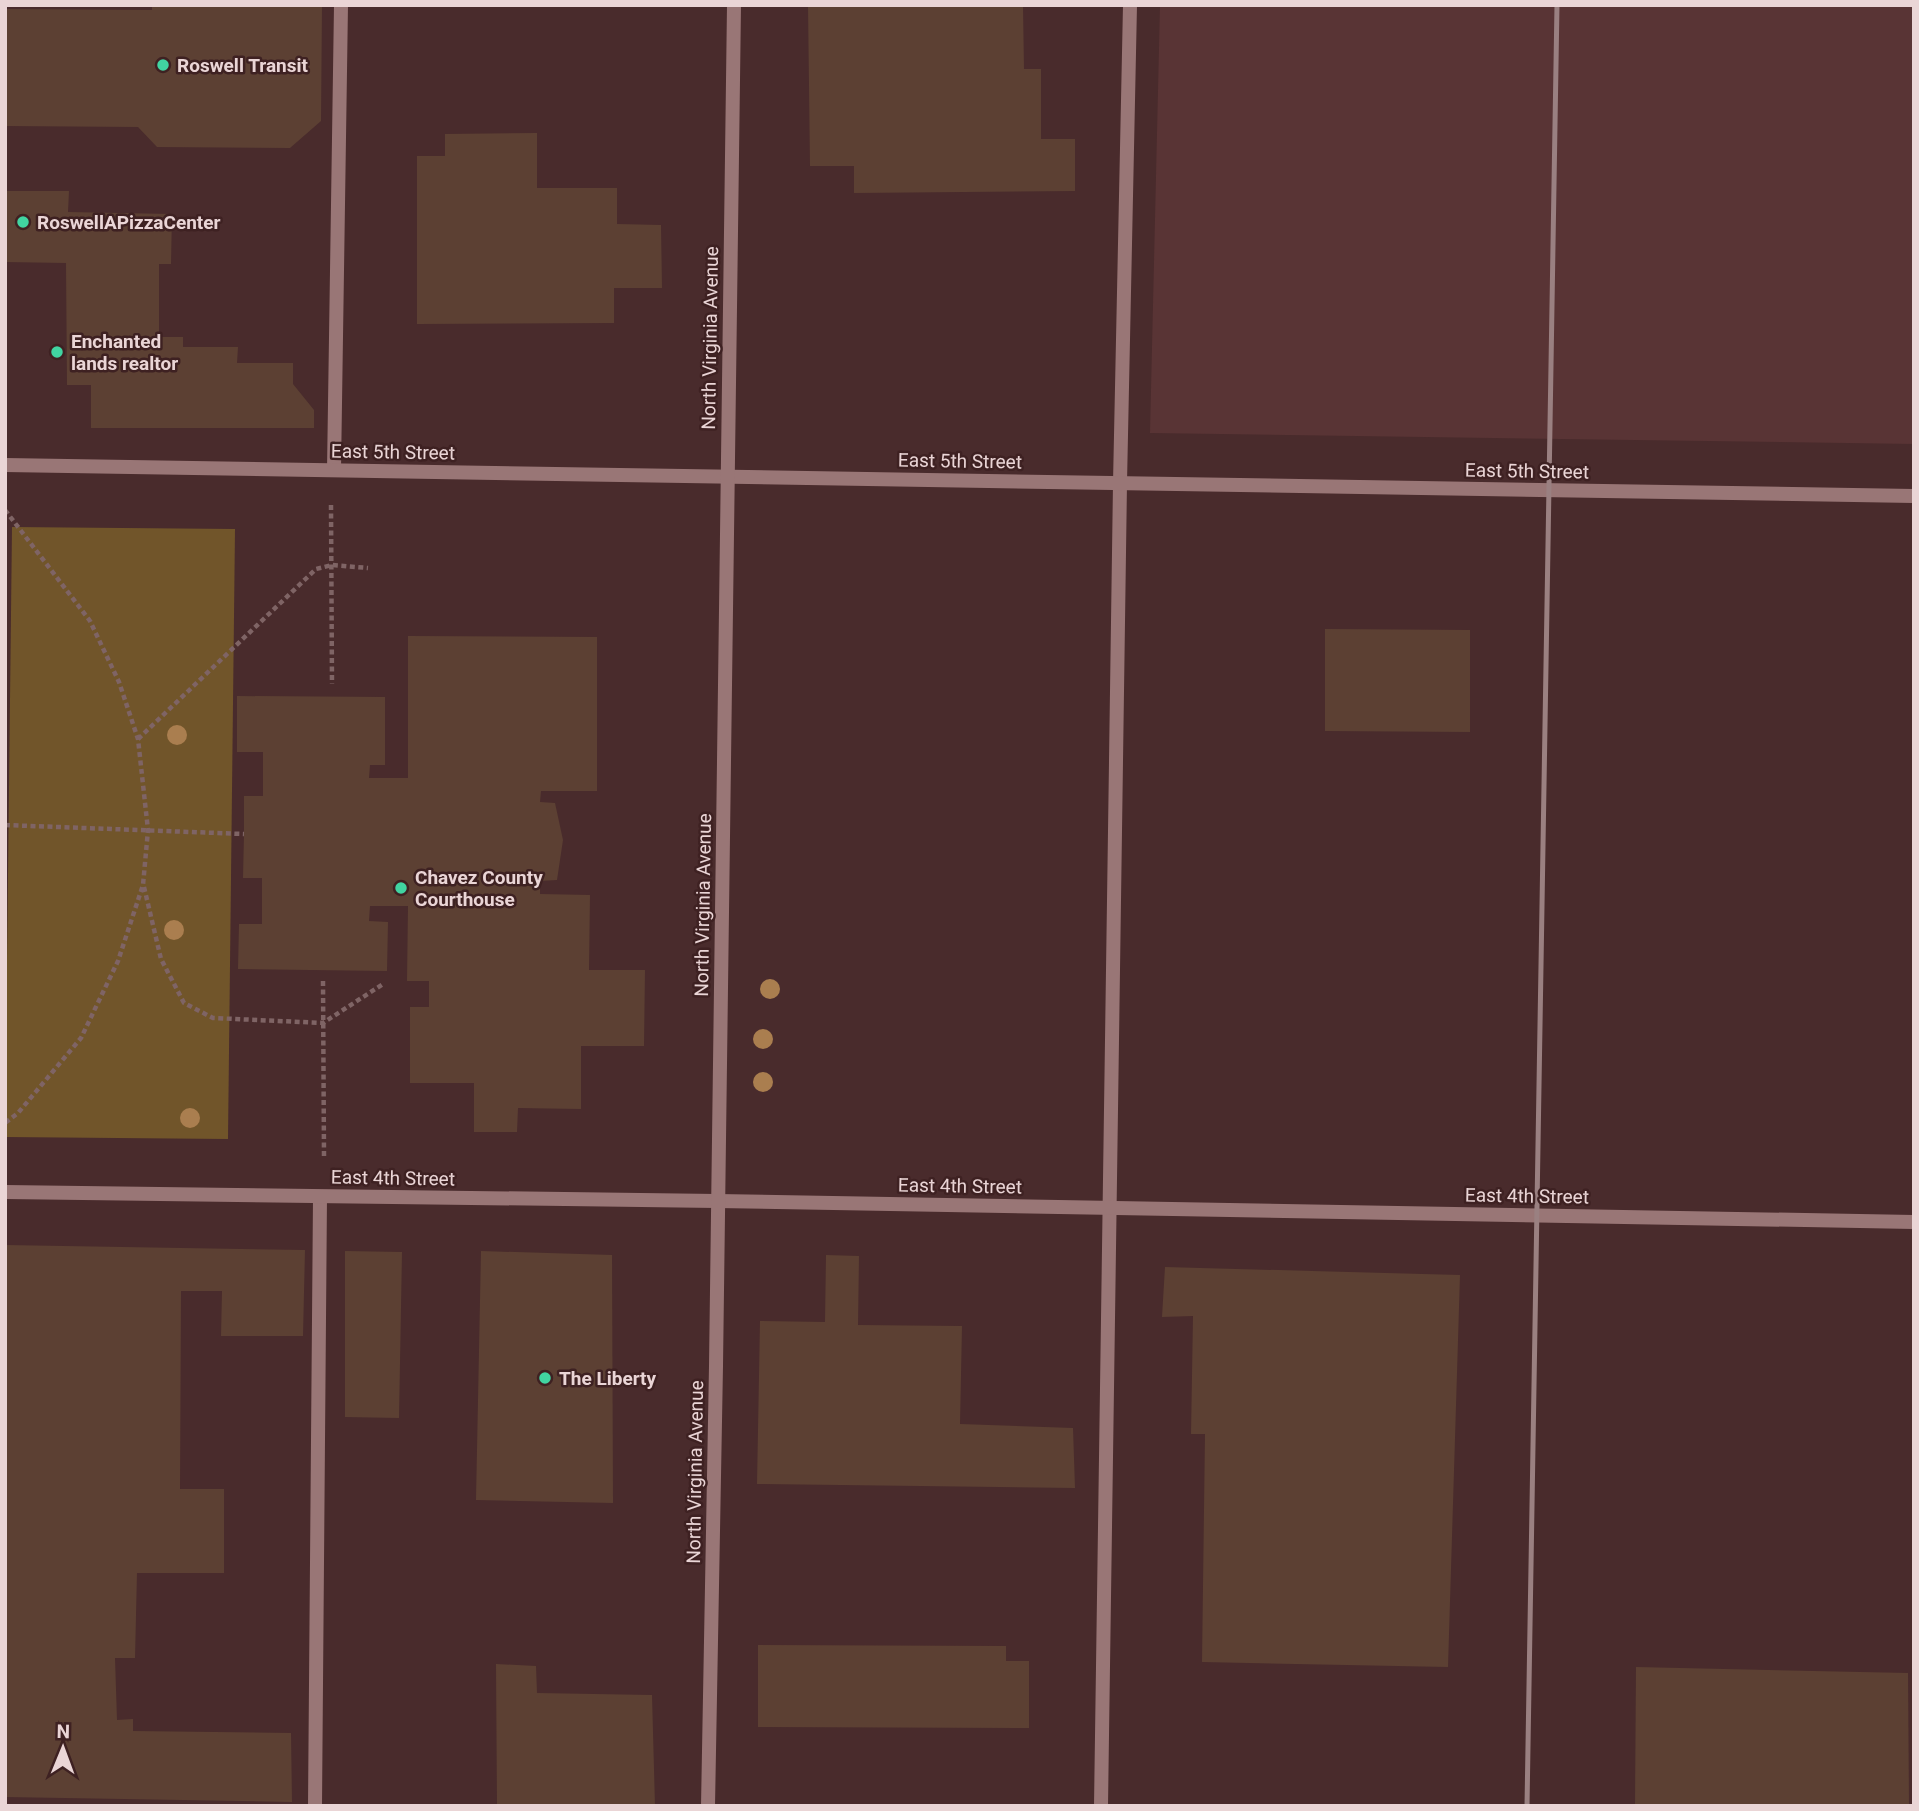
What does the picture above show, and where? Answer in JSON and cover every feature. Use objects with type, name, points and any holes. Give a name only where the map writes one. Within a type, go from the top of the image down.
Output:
[{"type":"street","points":[[334,470],[341,5]]},
{"type":"street","name":"North Virginia Avenue","points":[[708,1806],[734,5]]},
{"type":"street","points":[[1101,1806],[1120,483],[1130,5]]},
{"type":"street","name":"East 5th Street","points":[[5,465],[1914,496]]},
{"type":"street","name":"East 4th Street","points":[[5,1192],[717,1201],[1914,1222]]},
{"type":"street","points":[[315,1806],[320,1197]]},
{"type":"path","points":[[331,506],[332,684]]},
{"type":"path","points":[[5,510],[90,621],[119,682],[138,739],[148,830],[143,885],[118,961],[81,1038],[18,1113],[5,1123]]},
{"type":"path","points":[[138,739],[316,569],[332,565],[368,568]]},
{"type":"path","points":[[5,825],[244,834]]},
{"type":"path","points":[[143,885],[161,959],[184,1003],[214,1018],[323,1023],[383,984]]},
{"type":"path","points":[[323,981],[324,1156]]},
{"type":"shaded area","points":[[1160,5],[1914,5],[1914,444],[1150,433]]},
{"type":"shaded area","points":[[12,527],[235,529],[228,1139],[5,1137]]},
{"type":"building","name":"Roswell Transit","points":[[152,5],[322,5],[321,121],[290,148],[157,147],[138,127],[5,126],[5,9],[152,10]]},
{"type":"building","points":[[808,5],[1023,5],[1024,69],[1041,69],[1041,139],[1075,139],[1075,191],[854,193],[854,166],[810,166]]},
{"type":"building","points":[[537,133],[537,188],[617,188],[617,224],[661,225],[662,288],[614,288],[614,323],[417,324],[417,156],[445,156],[445,134]]},
{"type":"building","points":[[5,191],[69,191],[68,212],[172,214],[171,264],[159,264],[159,337],[183,337],[183,347],[238,347],[237,363],[293,363],[293,384],[314,410],[314,428],[91,428],[91,385],[67,385],[66,263],[5,262]]},
{"type":"building","points":[[1325,629],[1470,630],[1470,732],[1325,731]]},
{"type":"building","name":"Chavez County Courthouse","points":[[408,636],[597,637],[597,791],[541,791],[540,802],[555,803],[563,840],[557,880],[540,881],[540,894],[590,895],[589,970],[645,970],[644,1046],[581,1046],[581,1109],[518,1108],[517,1132],[474,1132],[474,1083],[410,1083],[410,1007],[429,1007],[429,981],[407,981],[408,906],[370,906],[369,921],[388,922],[387,971],[238,969],[239,924],[262,924],[262,878],[243,878],[244,796],[263,796],[263,752],[237,752],[237,696],[385,697],[385,765],[370,765],[369,778],[408,778]]},
{"type":"building","points":[[5,1245],[305,1250],[303,1336],[221,1336],[222,1291],[181,1291],[180,1489],[224,1489],[224,1573],[137,1573],[135,1658],[115,1658],[117,1720],[133,1719],[133,1731],[291,1733],[292,1802],[5,1797]]},
{"type":"building","points":[[345,1251],[402,1252],[399,1418],[345,1417]]},
{"type":"building","name":"The Liberty","points":[[481,1251],[612,1255],[613,1503],[476,1500]]},
{"type":"building","points":[[826,1255],[859,1256],[858,1325],[962,1326],[960,1424],[1073,1428],[1075,1488],[757,1484],[760,1321],[825,1322]]},
{"type":"building","points":[[1165,1267],[1460,1275],[1448,1667],[1202,1662],[1205,1434],[1191,1434],[1193,1316],[1162,1317]]},
{"type":"building","points":[[758,1645],[1006,1646],[1006,1661],[1029,1661],[1029,1728],[758,1727]]},
{"type":"building","points":[[496,1664],[536,1666],[537,1693],[652,1695],[655,1806],[497,1805]]},
{"type":"building","points":[[1636,1667],[1908,1673],[1909,1806],[1635,1806]]},
{"type":"railway","points":[[1527,1806],[1557,5]]},
{"type":"place","name":"Roswell Transit","points":[[163,65]]},
{"type":"place","name":"RoswellAPizzaCenter","points":[[23,222]]},
{"type":"place","name":"Enchanted lands realtor","points":[[57,352]]},
{"type":"place","name":"Chavez County Courthouse","points":[[401,888]]},
{"type":"place","name":"The Liberty","points":[[545,1378]]}]
